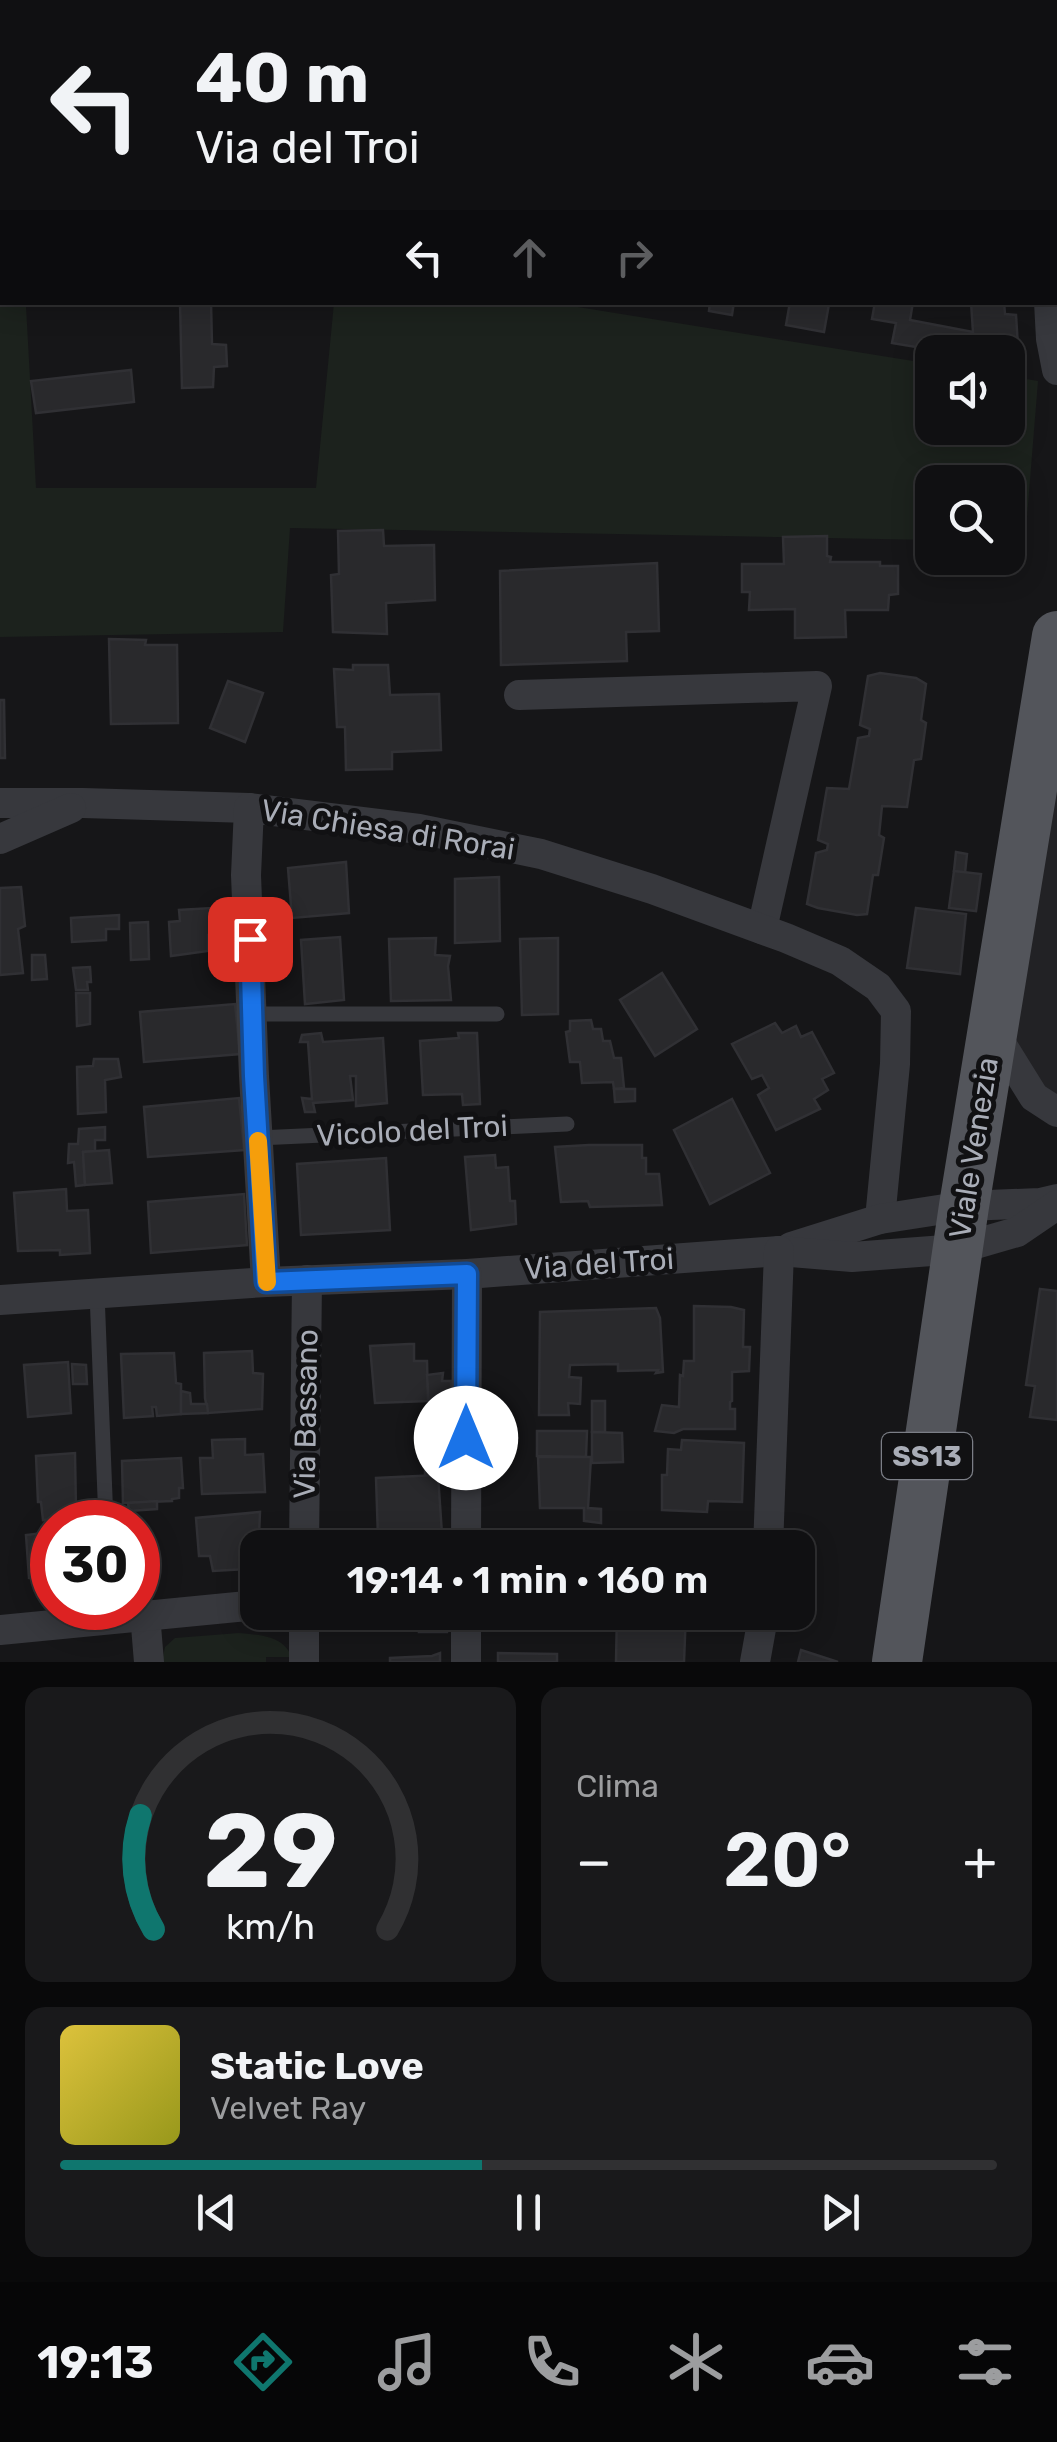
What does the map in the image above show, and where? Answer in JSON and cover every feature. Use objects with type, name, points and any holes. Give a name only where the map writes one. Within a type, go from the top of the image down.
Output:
[{"type":"main road","name":"Viale Venezia","points":[[897,1662],[961,1228],[1057,636]]},
{"type":"street","points":[[1049,305],[1057,370]]},
{"type":"street","points":[[519,695],[816,686],[762,929]]},
{"type":"street","name":"Via Chiesa di Rorai","points":[[0,803],[249,808],[420,829],[540,854],[652,889],[840,961],[878,987],[896,1011],[895,1064],[880,1218]]},
{"type":"street","points":[[0,839],[83,803]]},
{"type":"street","points":[[249,808],[246,875],[266,1282]]},
{"type":"street","points":[[992,1031],[1034,1097],[1057,1112]]},
{"type":"street","points":[[961,1228],[1040,1202],[1057,1202]]},
{"type":"street","points":[[961,1228],[1017,1232],[1057,1202]]},
{"type":"street","name":"Via del Troi","points":[[779,1251],[880,1218],[961,1228]]},
{"type":"street","name":"Via del Troi","points":[[0,1300],[266,1282],[467,1274],[779,1251],[852,1257],[961,1228]]},
{"type":"street","points":[[769,1530],[779,1251]]},
{"type":"street","points":[[466,1530],[467,1274]]},
{"type":"street","name":"Via Bassano","points":[[304,1530],[308,1280]]},
{"type":"street","points":[[160,1613],[240,1606]]},
{"type":"street","points":[[0,1630],[30,1625]]},
{"type":"street","points":[[146,1630],[149,1662]]},
{"type":"street","points":[[304,1630],[304,1662]]},
{"type":"street","points":[[466,1630],[466,1662]]},
{"type":"street","points":[[756,1662],[761,1630]]},
{"type":"lane","points":[[252,1014],[497,1014]]},
{"type":"lane","name":"Vicolo del Troi","points":[[258,1138],[567,1124]]},
{"type":"lane","points":[[97,1293],[105,1500]]},
{"type":"shaded area","points":[[334,305],[565,305],[915,361],[915,445],[1025,445],[1025,379],[1038,381],[1025,542],[1025,465],[915,465],[915,540],[290,528],[283,632],[0,637],[0,306],[26,306],[36,488],[316,488]]},
{"type":"shaded area","points":[[1057,711],[1057,1099],[1042,1090],[1008,1032]]},
{"type":"shaded area","points":[[239,1633],[277,1640],[292,1657],[266,1657],[266,1662],[162,1662],[165,1647],[175,1638]]},
{"type":"building","points":[[180,305],[211,305],[212,344],[226,345],[227,366],[214,367],[213,387],[182,388]]},
{"type":"building","points":[[710,305],[734,305],[732,315],[709,311]]},
{"type":"building","points":[[789,305],[829,305],[824,332],[786,325]]},
{"type":"building","points":[[874,305],[912,305],[910,320],[973,332],[971,305],[1004,305],[1005,314],[1016,315],[1017,335],[915,335],[915,347],[892,343],[896,323],[872,319]]},
{"type":"building","points":[[131,370],[134,402],[36,413],[31,381]]},
{"type":"building","points":[[383,530],[384,546],[434,545],[435,600],[386,603],[387,634],[333,632],[331,575],[339,574],[338,531]]},
{"type":"building","points":[[827,536],[830,562],[898,566],[898,594],[889,595],[888,610],[845,610],[846,637],[795,638],[795,609],[749,610],[750,592],[742,592],[742,564],[784,564],[783,537]]},
{"type":"building","points":[[657,563],[659,631],[626,632],[627,661],[501,665],[500,571]]},
{"type":"building","points":[[109,639],[177,645],[178,723],[111,724]]},
{"type":"building","points":[[353,665],[388,665],[390,695],[439,694],[441,750],[392,752],[392,769],[346,770],[345,727],[337,727],[334,669],[353,670]]},
{"type":"building","points":[[880,673],[916,678],[926,684],[921,720],[926,723],[921,759],[914,760],[907,807],[882,806],[879,835],[884,838],[878,875],[873,875],[867,914],[857,915],[807,904],[816,853],[827,850],[828,844],[818,840],[827,788],[849,789],[858,738],[869,736],[870,729],[860,725],[868,676]]},
{"type":"building","points":[[228,681],[263,693],[245,742],[210,728]]},
{"type":"building","points":[[0,700],[4,700],[5,758],[0,758]]},
{"type":"building","points":[[956,852],[967,854],[965,873],[954,871]]},
{"type":"building","points":[[346,862],[349,913],[292,918],[288,868]]},
{"type":"building","points":[[954,871],[981,874],[976,911],[949,908]]},
{"type":"building","points":[[499,877],[500,941],[455,943],[455,879]]},
{"type":"building","points":[[21,887],[25,926],[18,929],[23,973],[0,975],[0,888]]},
{"type":"building","points":[[212,908],[214,935],[208,935],[208,951],[171,956],[169,922],[180,921],[179,910]]},
{"type":"building","points":[[916,908],[966,914],[960,974],[907,968]]},
{"type":"building","points":[[119,915],[119,929],[106,929],[106,940],[72,942],[71,918]]},
{"type":"building","points":[[148,922],[149,959],[131,960],[130,923]]},
{"type":"building","points":[[340,937],[344,1000],[305,1004],[301,940]]},
{"type":"building","points":[[436,938],[435,955],[450,956],[451,1000],[391,1001],[389,939]]},
{"type":"building","points":[[558,938],[558,1014],[522,1015],[520,939]]},
{"type":"building","points":[[32,955],[45,955],[47,979],[32,980]]},
{"type":"building","points":[[90,967],[88,990],[76,990],[73,968]]},
{"type":"building","points":[[662,973],[697,1029],[655,1056],[620,1000]]},
{"type":"building","points":[[76,993],[90,993],[90,1024],[77,1026]]},
{"type":"building","points":[[235,1004],[240,1054],[144,1062],[140,1012]]},
{"type":"building","points":[[591,1020],[593,1029],[601,1029],[603,1041],[610,1041],[614,1058],[621,1058],[624,1088],[614,1089],[613,1082],[582,1083],[580,1062],[570,1062],[566,1032],[570,1031],[570,1021]]},
{"type":"building","points":[[775,1023],[782,1033],[796,1026],[801,1037],[812,1032],[834,1073],[822,1079],[828,1090],[814,1099],[820,1109],[776,1130],[758,1095],[769,1088],[762,1075],[752,1079],[732,1044]]},
{"type":"building","points":[[321,1033],[323,1042],[383,1038],[387,1103],[356,1106],[356,1076],[350,1076],[353,1100],[313,1103],[315,1112],[305,1112],[302,1098],[312,1099],[308,1042],[300,1042],[302,1035]]},
{"type":"building","points":[[458,1033],[477,1033],[480,1104],[463,1105],[462,1094],[423,1095],[420,1041],[459,1038]]},
{"type":"building","points":[[94,1059],[118,1059],[121,1077],[105,1080],[106,1112],[78,1114],[77,1067],[93,1066]]},
{"type":"building","points":[[614,1089],[635,1089],[635,1101],[615,1102]]},
{"type":"building","points":[[239,1098],[244,1150],[148,1157],[144,1107]]},
{"type":"building","points":[[732,1099],[770,1173],[710,1204],[674,1130]]},
{"type":"building","points":[[105,1127],[105,1140],[95,1140],[95,1151],[83,1152],[85,1185],[76,1186],[74,1162],[68,1163],[69,1144],[78,1144],[79,1129]]},
{"type":"building","points":[[642,1145],[646,1174],[659,1174],[662,1205],[590,1207],[588,1201],[561,1202],[555,1147]]},
{"type":"building","points":[[109,1150],[112,1183],[85,1185],[83,1152]]},
{"type":"building","points":[[495,1155],[496,1168],[508,1167],[516,1224],[471,1230],[465,1157]]},
{"type":"building","points":[[386,1158],[390,1230],[301,1235],[297,1164]]},
{"type":"building","points":[[66,1189],[67,1211],[88,1210],[90,1253],[18,1251],[14,1193]]},
{"type":"building","points":[[244,1194],[247,1245],[151,1253],[148,1202]]},
{"type":"building","points":[[1040,1289],[1057,1291],[1057,1420],[1030,1417],[1035,1386],[1026,1385]]},
{"type":"building","points":[[694,1306],[744,1310],[743,1347],[750,1347],[749,1371],[732,1372],[730,1409],[735,1409],[735,1429],[655,1431],[662,1405],[679,1407],[684,1361],[694,1361]]},
{"type":"building","points":[[656,1308],[663,1372],[618,1371],[618,1364],[570,1365],[569,1377],[581,1378],[580,1404],[568,1403],[569,1415],[539,1415],[540,1312]]},
{"type":"building","points":[[414,1344],[414,1361],[427,1361],[428,1401],[375,1403],[370,1346]]},
{"type":"building","points":[[252,1351],[253,1373],[263,1374],[262,1409],[208,1413],[204,1353]]},
{"type":"building","points":[[174,1353],[176,1383],[181,1384],[181,1414],[157,1416],[156,1407],[152,1407],[153,1416],[124,1418],[121,1354]]},
{"type":"building","points":[[68,1362],[71,1413],[28,1417],[24,1365]]},
{"type":"building","points":[[72,1364],[86,1365],[87,1384],[73,1384]]},
{"type":"building","points":[[443,1373],[442,1381],[451,1381],[452,1422],[446,1422],[441,1434],[426,1433],[430,1417],[427,1375]]},
{"type":"building","points":[[181,1391],[190,1393],[191,1404],[207,1404],[208,1413],[181,1414]]},
{"type":"building","points":[[592,1401],[605,1401],[605,1432],[592,1432]]},
{"type":"building","points":[[537,1431],[587,1431],[586,1457],[537,1456]]},
{"type":"building","points":[[592,1432],[622,1433],[623,1462],[592,1463]]},
{"type":"building","points":[[245,1439],[245,1455],[263,1454],[265,1492],[202,1494],[200,1458],[213,1458],[212,1440]]},
{"type":"building","points":[[682,1440],[744,1443],[742,1502],[708,1501],[707,1512],[662,1510],[662,1475],[667,1475],[668,1449],[681,1450]]},
{"type":"building","points":[[75,1453],[76,1500],[38,1500],[36,1456]]},
{"type":"building","points":[[538,1457],[591,1457],[588,1508],[601,1509],[601,1523],[584,1521],[584,1508],[540,1508]]},
{"type":"building","points":[[181,1458],[183,1488],[179,1488],[179,1498],[123,1500],[122,1461]]},
{"type":"building","points":[[451,1460],[452,1476],[425,1476],[425,1461]]},
{"type":"building","points":[[438,1475],[442,1530],[378,1530],[376,1478]]},
{"type":"building","points":[[260,1512],[259,1530],[240,1530],[240,1569],[213,1571],[210,1556],[199,1556],[196,1518]]},
{"type":"building","points":[[26,1535],[30,1535],[29,1578]]},
{"type":"building","points":[[617,1630],[685,1630],[684,1662],[616,1662]]},
{"type":"building","points":[[801,1650],[838,1662],[798,1662]]},
{"type":"building","points":[[440,1653],[440,1662],[390,1662],[390,1658]]},
{"type":"building","points":[[498,1653],[557,1654],[557,1662],[498,1662]]},
{"type":"slow traffic","points":[[258,1141],[267,1282]]},
{"type":"route","points":[[250,939],[266,1282],[467,1274],[466,1438]]}]
